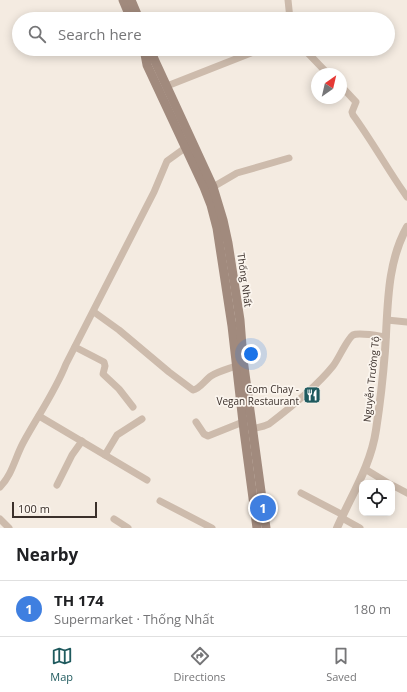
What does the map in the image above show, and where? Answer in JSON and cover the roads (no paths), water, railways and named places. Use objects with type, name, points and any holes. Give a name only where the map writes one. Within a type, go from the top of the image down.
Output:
[{"type":"main road","points":[[122,0],[127,12]]},
{"type":"main road","points":[[131,0],[136,12]]},
{"type":"main road","name":"Thống Nhất","points":[[146,56],[148,65],[168,99],[213,186],[221,212],[228,243],[240,320],[252,429],[251,448],[257,528]]},
{"type":"main road","name":"Thống Nhất","points":[[153,56],[167,86],[168,99],[185,148],[208,195],[217,228],[227,285],[243,422],[251,448],[266,528]]},
{"type":"street","points":[[288,0],[289,12]]},
{"type":"street","points":[[167,86],[243,56]]},
{"type":"street","points":[[311,56],[322,68]]},
{"type":"street","points":[[347,92],[356,102],[352,112],[353,115],[372,142],[382,162],[407,197]]},
{"type":"street","points":[[0,487],[9,476],[19,450],[40,416],[94,312],[154,192],[166,163],[171,157],[185,148]]},
{"type":"street","points":[[213,186],[237,173],[289,158]]},
{"type":"street","name":"Nguyễn Trường Tộ","points":[[337,528],[371,453],[376,430],[394,262],[399,243],[407,227]]},
{"type":"street","points":[[94,312],[119,330],[193,390],[218,372],[236,366]]},
{"type":"street","points":[[387,320],[407,322]]},
{"type":"street","points":[[252,429],[269,424],[304,395],[332,368],[349,339],[353,335],[362,334],[386,337]]},
{"type":"street","points":[[75,347],[104,362],[105,366],[103,374],[119,389],[133,407]]},
{"type":"street","points":[[40,416],[147,480]]},
{"type":"street","points":[[105,455],[117,435],[142,419]]},
{"type":"street","points":[[196,422],[204,434],[208,436],[243,422]]},
{"type":"street","points":[[57,485],[72,455],[82,441]]},
{"type":"street","points":[[365,469],[383,480]]},
{"type":"street","points":[[395,486],[406,490]]},
{"type":"street","points":[[301,493],[360,528]]},
{"type":"street","points":[[160,501],[212,528]]},
{"type":"street","points":[[114,518],[128,528]]},
{"type":"street","points":[[0,519],[6,527]]},
{"type":"place","name":"Com Chay - Vegan Restaurant","points":[[312,395]]},
{"type":"place","name":"TH 174","points":[[263,508]]}]
